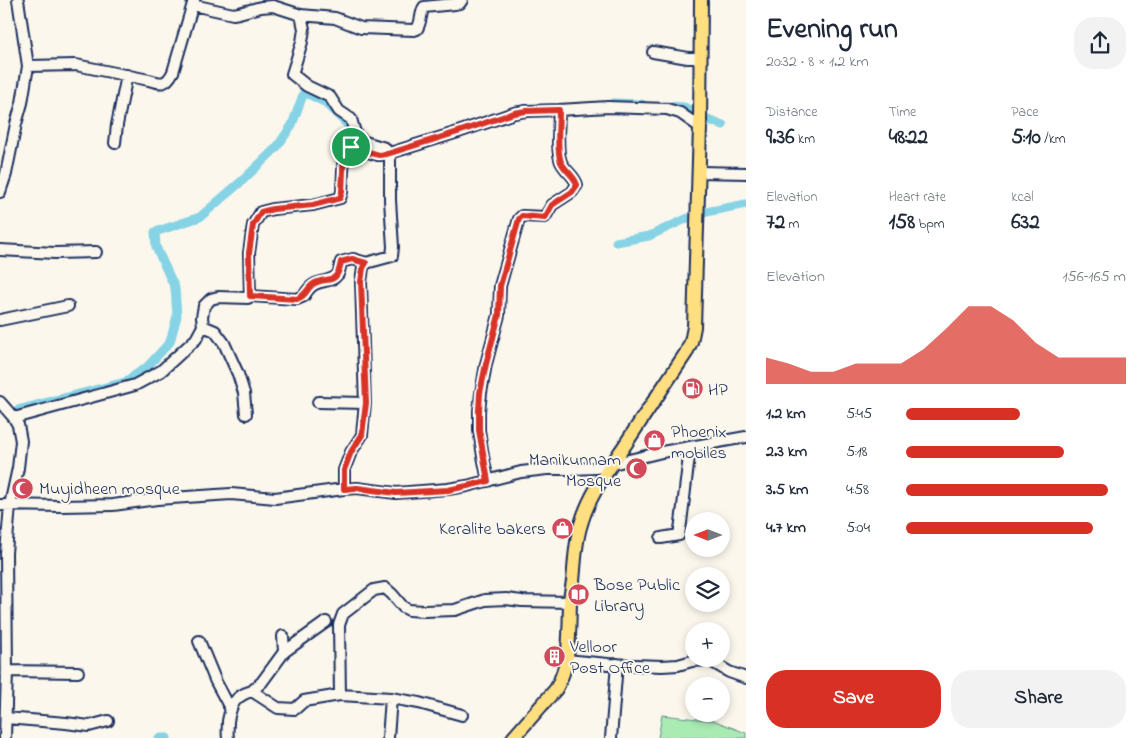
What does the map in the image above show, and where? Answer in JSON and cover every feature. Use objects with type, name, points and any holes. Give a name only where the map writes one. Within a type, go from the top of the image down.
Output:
[{"type":"main road","points":[[513,738],[556,689],[564,671],[568,648],[570,602],[576,549],[581,522],[593,495],[602,478],[686,353],[691,342],[694,327],[699,172],[701,0]]},
{"type":"street","points":[[0,192],[6,174],[22,103],[28,66],[18,0]]},
{"type":"street","points":[[28,66],[76,66],[161,83],[168,80],[173,72],[194,2],[233,14],[273,6],[301,16],[334,18],[361,28],[414,30],[417,29],[421,22],[424,7],[455,4],[460,3],[462,0]]},
{"type":"street","points":[[301,16],[304,29],[302,42],[292,74],[306,86],[330,97],[339,111],[351,119],[356,136],[387,151]]},
{"type":"street","points":[[653,52],[688,58],[701,58]]},
{"type":"street","points":[[116,143],[117,125],[127,75]]},
{"type":"street","points":[[250,296],[249,253],[253,225],[261,212],[313,205],[340,198],[344,150],[346,148],[351,147],[379,155],[387,151],[526,111],[608,107],[667,109],[700,119]]},
{"type":"street","points":[[488,481],[479,430],[480,393],[499,315],[500,286],[519,219],[522,216],[545,218],[552,205],[572,192],[577,185],[576,180],[562,164],[559,154],[559,110]]},
{"type":"street","points":[[14,418],[136,385],[161,371],[196,339],[203,326],[204,306],[211,299],[218,297],[248,298],[250,296],[297,299],[304,296],[314,283],[332,279],[339,273],[341,262],[352,259],[366,263],[392,256],[387,151]]},
{"type":"street","points":[[699,172],[746,173]]},
{"type":"street","points":[[0,250],[55,253],[96,252]]},
{"type":"street","points":[[344,489],[344,470],[351,452],[362,435],[366,403],[361,282],[363,268],[366,263]]},
{"type":"street","points":[[0,320],[68,306]]},
{"type":"street","points":[[203,326],[215,332],[224,343],[244,393],[246,414]]},
{"type":"street","points":[[0,402],[18,425],[21,441],[18,468],[5,505],[7,671],[5,738]]},
{"type":"street","points":[[318,402],[366,403]]},
{"type":"street","points":[[5,505],[113,505],[157,499],[230,494],[275,498],[357,488],[396,493],[448,490],[530,471],[596,468],[662,452],[746,437]]},
{"type":"street","points":[[661,538],[679,535],[690,448]]},
{"type":"street","points":[[340,695],[339,625],[343,614],[374,590],[385,588],[409,610],[424,611],[455,610],[485,600],[506,598],[570,602]]},
{"type":"street","points":[[228,738],[230,708],[237,699],[244,693],[252,692],[262,682],[284,652],[326,622]]},
{"type":"street","points":[[283,636],[284,652]]},
{"type":"street","points":[[199,640],[216,682],[230,708]]},
{"type":"street","points":[[566,660],[662,666],[708,660],[729,672],[746,678]]},
{"type":"street","points":[[611,738],[617,664]]},
{"type":"street","points":[[7,671],[78,672]]},
{"type":"street","points":[[252,692],[278,708],[295,709],[304,701],[340,695],[391,698],[419,702],[462,715]]},
{"type":"street","points":[[388,738],[391,698]]},
{"type":"street","points":[[6,718],[89,726],[108,721]]},
{"type":"green space","points":[[662,715],[685,718],[685,722],[718,722],[746,733],[746,738],[658,738]]},
{"type":"waterway","points":[[17,410],[125,382],[147,367],[170,342],[177,316],[175,288],[156,247],[155,232],[200,217],[243,180],[277,147],[292,125],[304,92],[324,102],[349,126],[353,134]]},
{"type":"waterway","points":[[613,103],[642,104]]},
{"type":"waterway","points":[[665,106],[684,107],[710,121],[723,125]]},
{"type":"waterway","points":[[701,213],[746,204]]},
{"type":"waterway","points":[[616,242],[649,236],[688,218]]},
{"type":"waterway","points":[[159,738],[167,738]]},
{"type":"place","name":"HP","points":[[692,389]]},
{"type":"place","name":"Phoenix mobiles","points":[[655,441]]},
{"type":"place","name":"Manikunnam Mosque","points":[[637,469]]},
{"type":"place","name":"Muyidheen mosque","points":[[23,488]]},
{"type":"place","name":"Keralite bakers","points":[[562,528]]},
{"type":"place","name":"Bose Public Library","points":[[578,594]]},
{"type":"place","name":"Velloor Post Office","points":[[554,656]]},
{"type":"route","points":[[559,110],[559,154],[562,164],[576,180],[577,185],[572,192],[552,205],[545,218],[522,216],[519,219],[500,286],[499,315],[480,393],[479,430],[488,481],[448,490],[396,493],[357,488],[344,489],[344,470],[351,452],[362,435],[366,403],[361,282],[363,268],[366,263],[352,259],[341,262],[339,273],[332,279],[314,283],[304,296],[297,299],[250,296],[249,253],[253,225],[261,212],[313,205],[340,198],[344,150],[351,147],[379,155],[387,154],[514,113],[559,110]]}]
